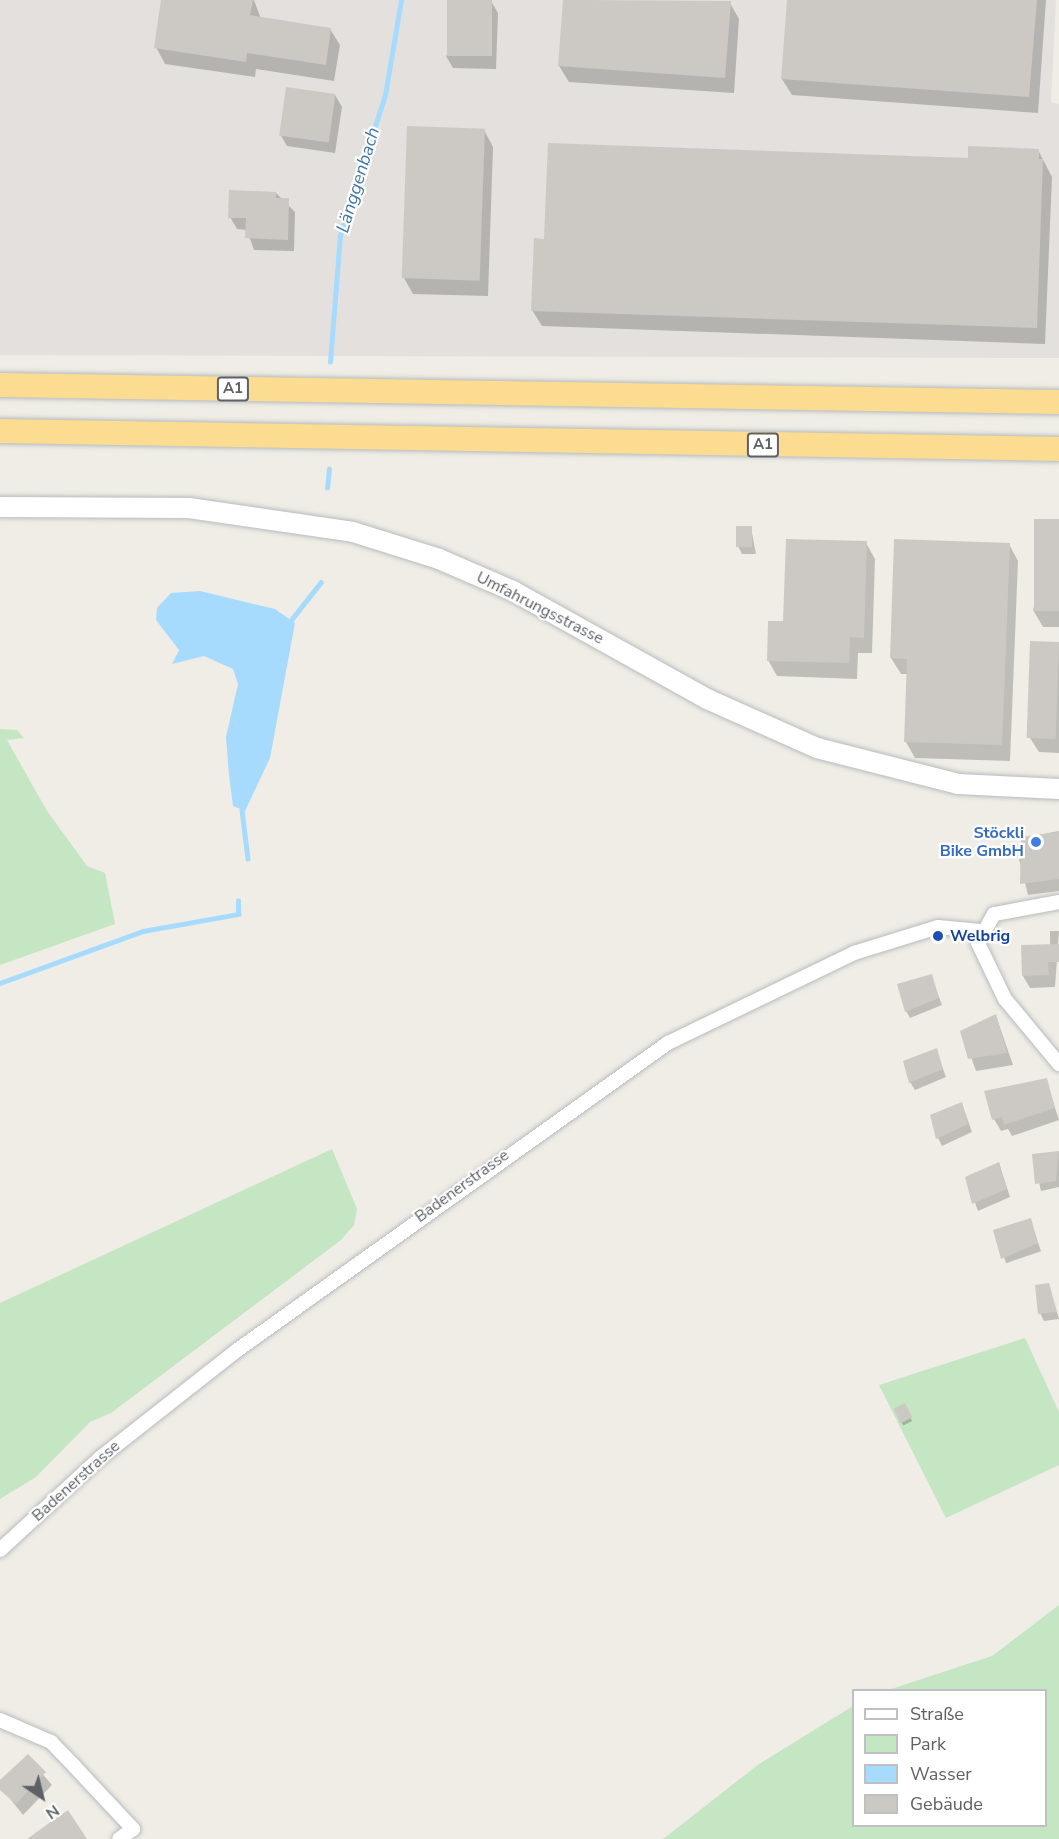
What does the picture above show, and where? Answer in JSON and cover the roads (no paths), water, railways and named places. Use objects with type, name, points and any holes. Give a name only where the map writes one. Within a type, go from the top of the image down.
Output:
[{"type":"highway","name":"A1","points":[[0,385],[1059,402]]},
{"type":"highway","name":"A1","points":[[0,431],[1059,449]]},
{"type":"main road","name":"Umfahrungsstrasse","points":[[0,507],[189,508],[275,517],[362,534],[513,591],[707,699],[817,748],[958,784],[1059,789]]},
{"type":"street","points":[[1059,902],[1004,911],[980,931],[978,943],[987,969],[1018,1018],[1059,1064]]},
{"type":"street","name":"Badenerstrasse","points":[[0,1550],[100,1458],[228,1357],[668,1043],[854,953],[938,927],[980,931]]},
{"type":"street","points":[[0,1720],[51,1743],[75,1767],[133,1829],[119,1839]]},
{"type":"water","points":[[200,591],[275,609],[295,623],[270,758],[245,811],[233,806],[229,775],[226,737],[238,684],[233,669],[204,656],[172,664],[179,650],[156,620],[157,608],[171,593]]},
{"type":"waterway","name":"Länggenbach","points":[[330,362],[340,236],[385,95],[401,0]]},
{"type":"waterway","points":[[327,488],[329,469]]},
{"type":"waterway","points":[[291,620],[321,582]]},
{"type":"waterway","points":[[242,810],[248,859]]},
{"type":"waterway","points":[[0,983],[143,931],[238,914],[238,901]]},
{"type":"place","name":"Stöckli Bike GmbH","points":[[1036,842]]},
{"type":"place","name":"Welbrig","points":[[938,936]]}]
